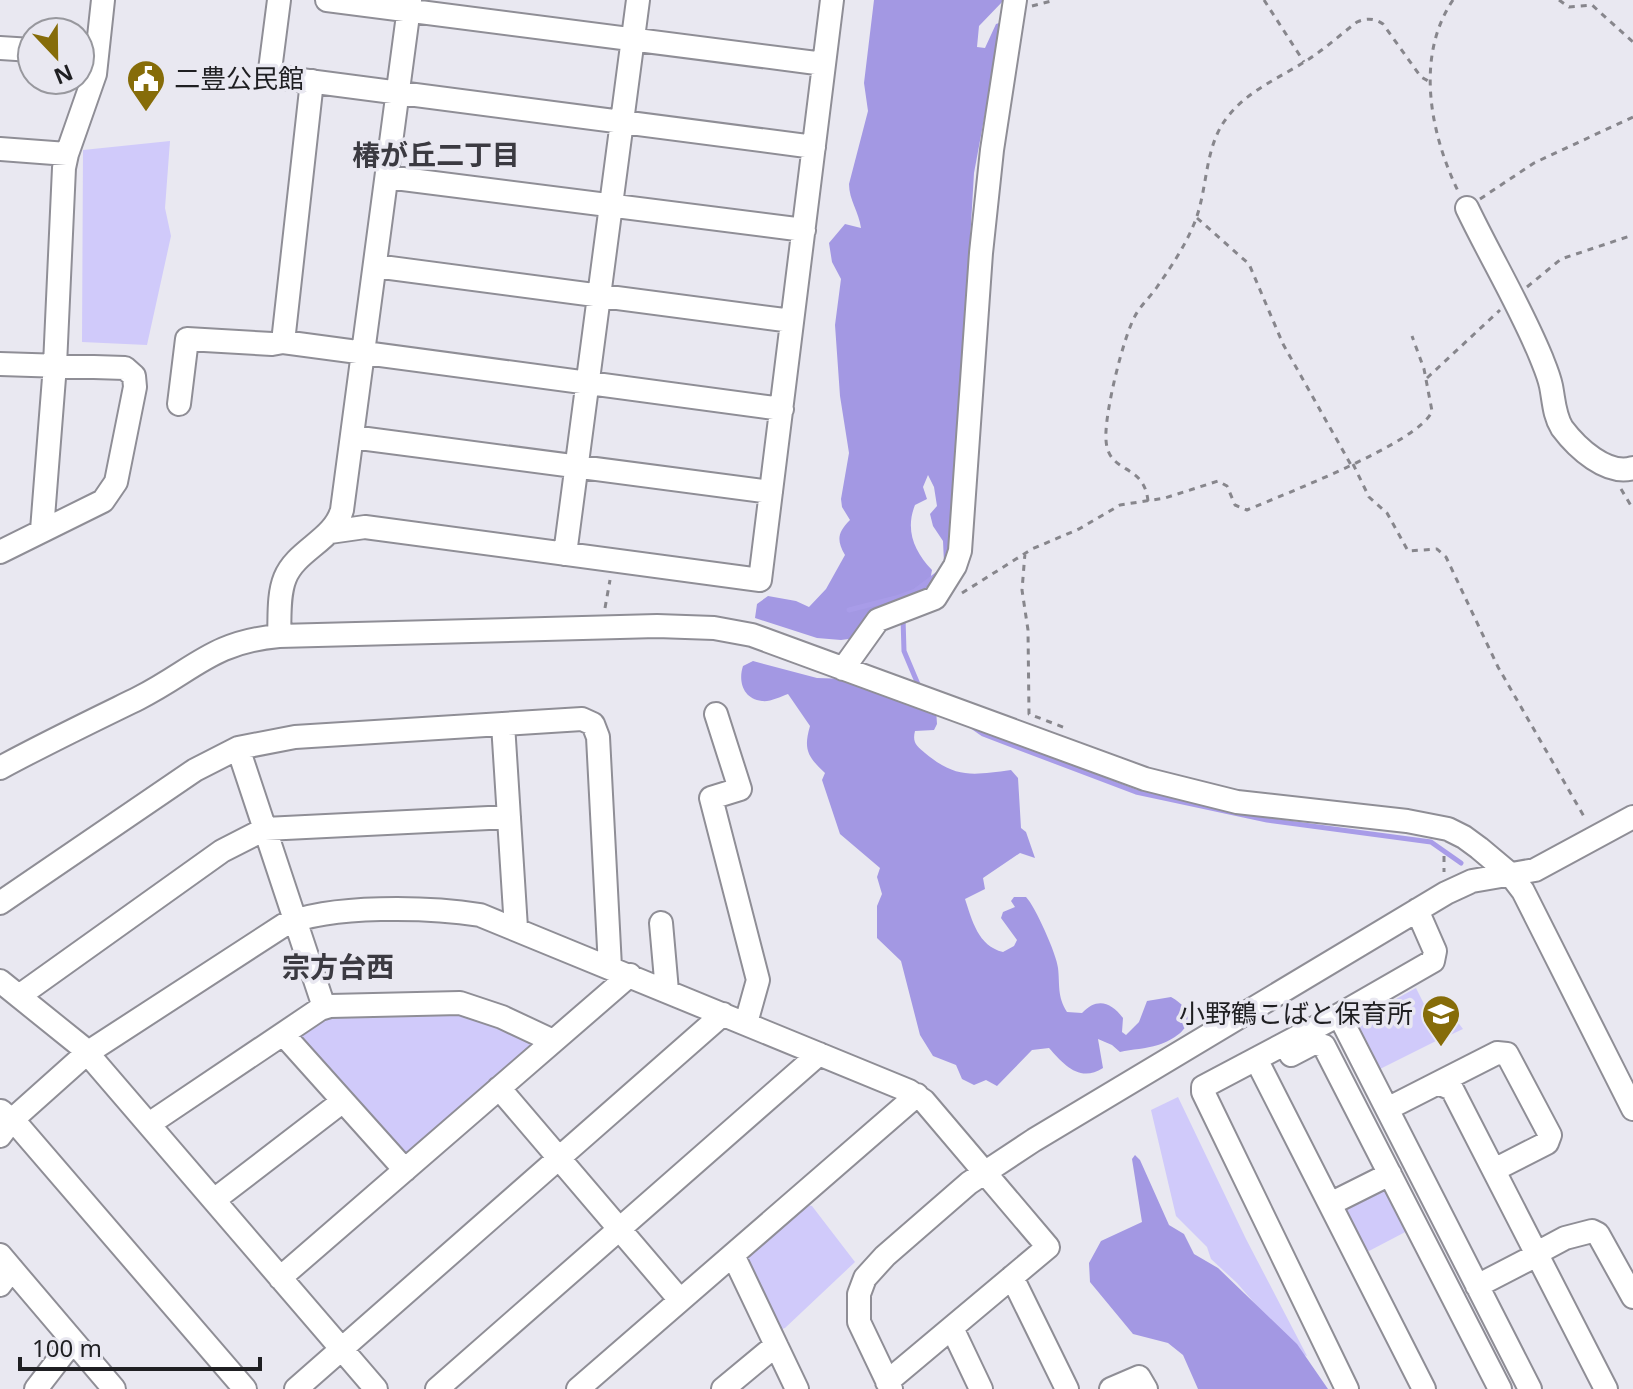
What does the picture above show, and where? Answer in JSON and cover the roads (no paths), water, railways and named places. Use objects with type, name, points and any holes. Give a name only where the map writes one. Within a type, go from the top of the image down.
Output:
[{"type":"street","points":[[96,27],[103,0]]},
{"type":"street","points":[[279,0],[270,70],[278,77],[814,147]]},
{"type":"street","points":[[327,0],[410,5],[824,64]]},
{"type":"street","points":[[565,554],[638,0]]},
{"type":"street","points":[[330,532],[365,527],[760,580],[832,0]]},
{"type":"street","points":[[843,669],[878,620],[935,598],[957,561],[963,529],[981,253],[992,150],[1015,0]]},
{"type":"street","points":[[279,636],[286,575],[330,532],[340,519],[342,510],[410,5]]},
{"type":"street","points":[[283,342],[312,81]]},
{"type":"street","points":[[42,530],[67,154],[88,96]]},
{"type":"street","points":[[0,149],[67,154]]},
{"type":"street","points":[[387,177],[804,230]]},
{"type":"street","points":[[1467,208],[1549,376],[1556,416],[1561,426],[1593,457],[1624,469]]},
{"type":"street","points":[[375,266],[792,321]]},
{"type":"street","points":[[179,404],[187,339],[283,342],[782,409]]},
{"type":"street","points":[[0,364],[125,368],[134,376],[135,387],[116,482],[109,495],[103,501],[0,552]]},
{"type":"street","points":[[352,437],[771,492]]},
{"type":"street","points":[[0,768],[148,693],[214,652],[246,640],[279,636],[698,627],[752,635],[1177,788],[1237,802],[1416,822],[1448,829],[1464,837],[1510,874],[1523,891],[1633,1109]]},
{"type":"street","points":[[716,714],[740,789],[711,798],[758,980],[746,1023]]},
{"type":"street","points":[[0,903],[195,770],[238,748],[308,736],[582,719],[593,724],[620,971],[553,1041],[280,1278]]},
{"type":"street","points":[[503,724],[516,928]]},
{"type":"street","points":[[238,748],[324,1007]]},
{"type":"street","points":[[19,996],[222,851],[265,829],[509,817]]},
{"type":"street","points":[[245,1389],[4,1122],[87,1053],[295,920],[363,911],[419,909],[480,915],[917,1095],[984,1172],[1048,1247],[889,1386],[859,1322],[857,1304],[861,1285],[870,1270],[885,1256],[984,1172],[1463,884],[1535,870],[1633,817]]},
{"type":"street","points":[[1258,1065],[1433,961],[1435,951],[1417,910]]},
{"type":"street","points":[[661,923],[667,991]]},
{"type":"street","points":[[0,981],[72,1037],[87,1053],[376,1389]]},
{"type":"street","points":[[149,1124],[324,1007],[460,1003],[502,1017],[553,1041]]},
{"type":"street","points":[[296,1389],[723,1014]]},
{"type":"street","points":[[1339,1015],[1530,1389]]},
{"type":"street","points":[[283,1034],[405,1170]]},
{"type":"street","points":[[1347,1389],[1203,1092],[1203,1087],[1314,1043],[1324,1046],[1500,1389]]},
{"type":"street","points":[[1387,1109],[1497,1053],[1507,1054],[1550,1135],[1547,1143],[1494,1170]]},
{"type":"street","points":[[437,1389],[819,1054]]},
{"type":"street","points":[[1258,1065],[1424,1389]]},
{"type":"street","points":[[1438,1083],[1452,1089],[1606,1389]]},
{"type":"street","points":[[499,1088],[680,1300]]},
{"type":"street","points":[[578,1389],[917,1095]]},
{"type":"street","points":[[214,1200],[343,1101]]},
{"type":"street","points":[[1330,1204],[1390,1174]]},
{"type":"street","points":[[1477,1286],[1565,1238],[1592,1231],[1598,1234],[1633,1297]]},
{"type":"street","points":[[733,1255],[797,1389]]},
{"type":"street","points":[[4,1270],[73,1341],[114,1389]]},
{"type":"street","points":[[1012,1277],[1067,1389]]},
{"type":"street","points":[[952,1328],[981,1389]]},
{"type":"street","points":[[36,1389],[73,1341]]},
{"type":"street","points":[[723,1389],[776,1345]]},
{"type":"street","points":[[1111,1389],[1139,1377],[1146,1389]]},
{"type":"waterway","points":[[896,598],[915,591],[939,573]]},
{"type":"waterway","points":[[849,610],[896,598],[899,605]]},
{"type":"waterway","points":[[903,618],[904,651],[920,689]]},
{"type":"waterway","points":[[970,725],[983,734],[1136,792],[1267,820],[1431,842],[1461,863]]},
{"type":"place","name":"二豊公民館","points":[[146,113]]},
{"type":"place","name":"小野鶴こばと保育所","points":[[1441,1048]]},
{"type":"district","name":"椿が丘二丁目","points":[[436,155]]},
{"type":"district","name":"宗方台西","points":[[338,967]]}]
